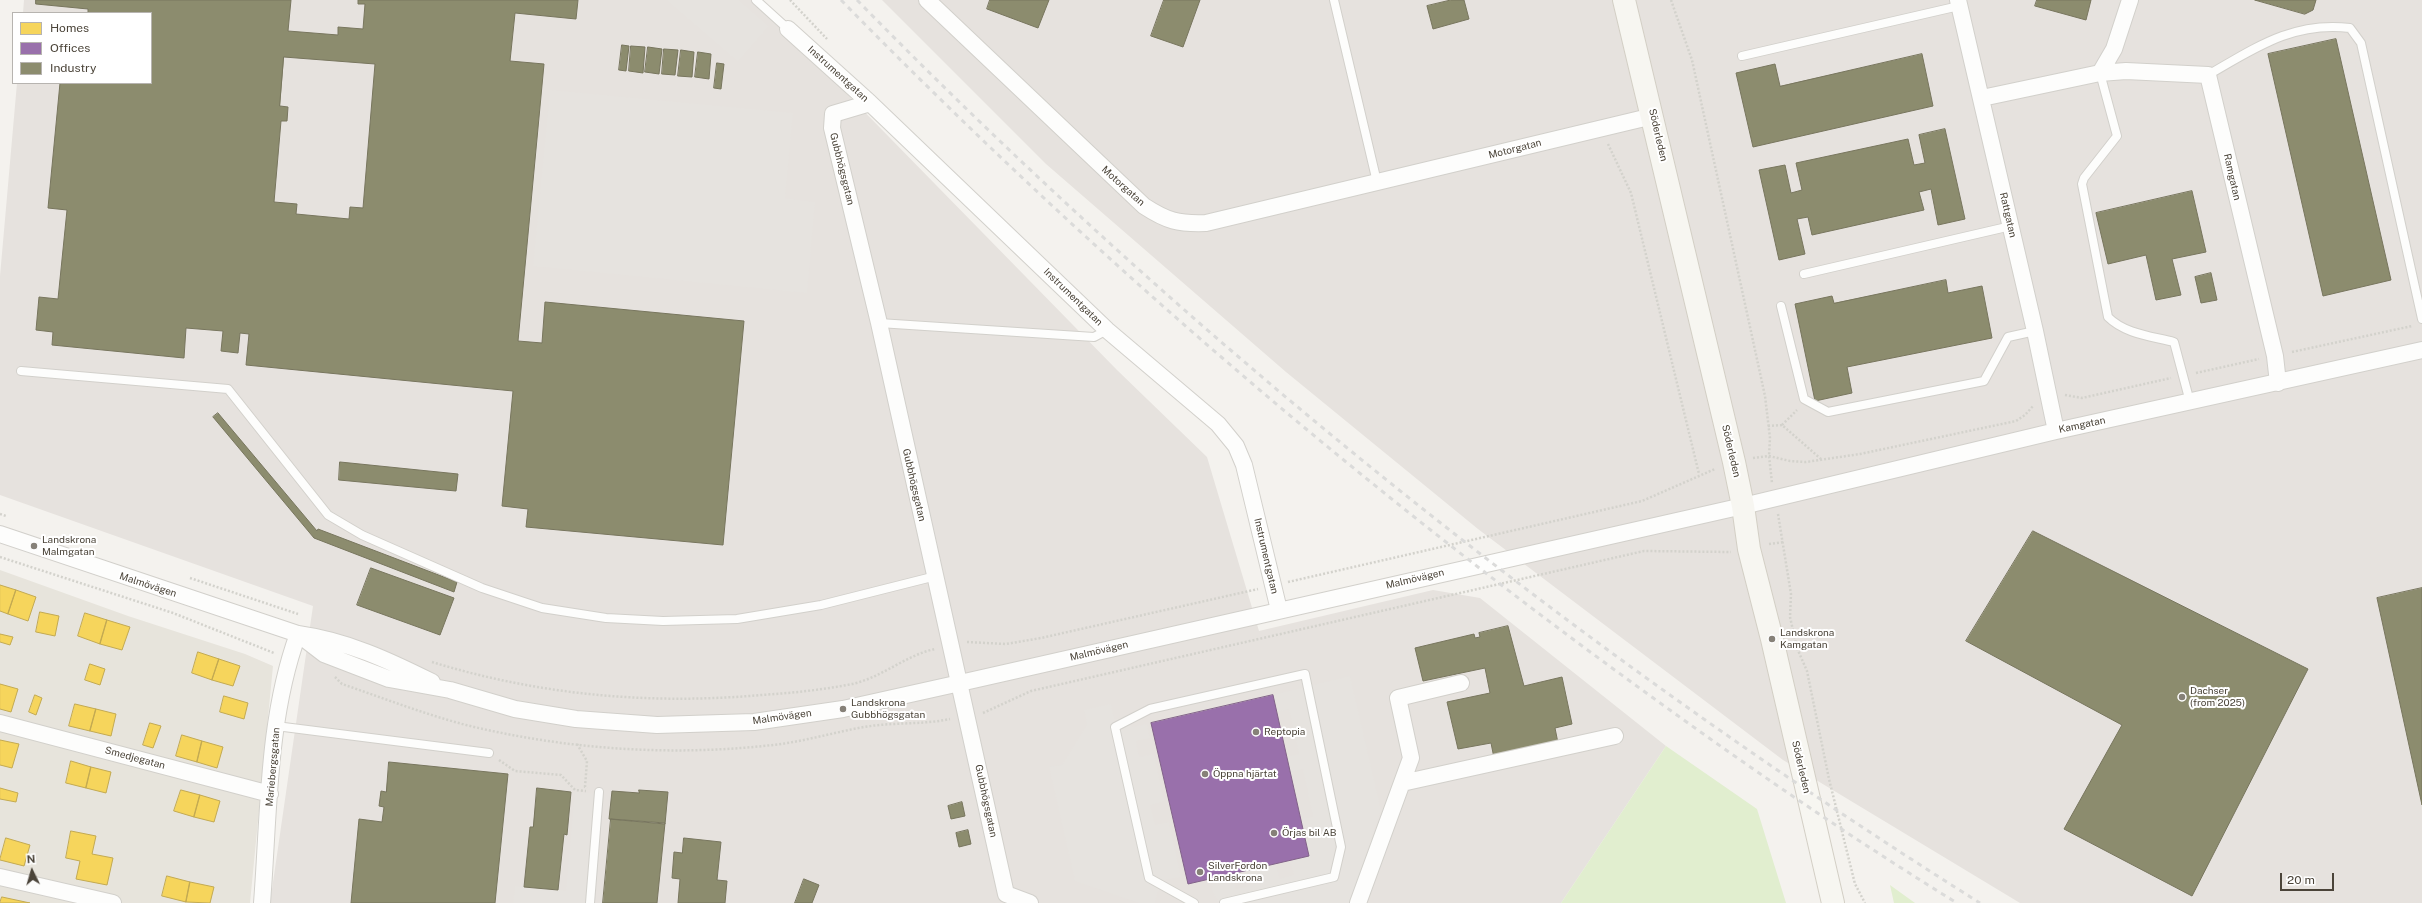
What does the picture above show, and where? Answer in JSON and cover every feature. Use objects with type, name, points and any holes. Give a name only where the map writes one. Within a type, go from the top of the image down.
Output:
[{"type":"street","name":"Söderleden","points":[[1624,0],[1653,116],[1743,506],[1749,549],[1772,639],[1833,903]]},
{"type":"street","points":[[2100,73],[2114,49],[2130,0]]},
{"type":"street","name":"Motorgatan","points":[[933,2],[1144,206],[1162,218],[1180,224],[1206,223],[1653,116]]},
{"type":"street","name":"Rattgatan","points":[[1959,3],[2035,331],[2056,431]]},
{"type":"street","name":"Instrumentgatan","points":[[788,29],[870,103],[1107,330],[1218,424],[1236,446],[1244,465],[1279,610]]},
{"type":"street","points":[[1982,98],[2100,73],[2126,71],[2208,75]]},
{"type":"street","name":"Ramgatan","points":[[2208,75],[2275,356],[2278,383]]},
{"type":"street","name":"Gubbhögsgatan","points":[[870,103],[833,114],[832,128],[879,323],[909,466],[936,576],[1007,898],[1030,903]]},
{"type":"street","name":"Kamgatan","points":[[1743,506],[2056,431],[2422,350]]},
{"type":"street","name":"Malmövägen","points":[[0,534],[298,634],[331,639],[395,663],[450,690],[515,709],[576,719],[657,725],[754,722],[843,709],[1743,506]]},
{"type":"street","name":"Mariebergsgatan","points":[[262,903],[278,707],[289,659],[298,634]]},
{"type":"street","points":[[1358,903],[1411,758],[1398,698],[1461,683]]},
{"type":"street","name":"Smedjegatan","points":[[0,723],[270,794]]},
{"type":"street","points":[[1402,783],[1616,736]]},
{"type":"street","points":[[0,877],[113,903]]},
{"type":"lane","points":[[756,0],[788,29]]},
{"type":"lane","points":[[1334,0],[1377,182]]},
{"type":"lane","points":[[1742,56],[1959,3]]},
{"type":"lane","points":[[2208,75],[2270,39],[2306,28],[2329,25],[2350,28],[2361,42],[2419,322]]},
{"type":"lane","points":[[2100,73],[2117,136],[2084,178],[2082,184],[2108,317],[2116,325],[2125,330],[2174,342],[2190,402]]},
{"type":"lane","points":[[1804,274],[2011,226]]},
{"type":"lane","points":[[1781,306],[1804,399],[1828,412],[1984,381],[2008,337],[2035,331]]},
{"type":"lane","points":[[879,323],[1094,337],[1107,330]]},
{"type":"lane","points":[[21,371],[228,389],[328,515],[362,535],[482,588],[542,608],[606,618],[663,621],[737,619],[821,605],[936,576]]},
{"type":"lane","points":[[1194,903],[1150,878],[1116,727],[1150,709],[1305,674],[1341,847],[1334,876],[1224,903]]},
{"type":"lane","points":[[276,726],[489,753]]},
{"type":"lane","points":[[590,903],[599,792]]},
{"type":"path","points":[[1671,0],[1692,60],[1707,123],[1763,389],[1768,426],[1770,474],[1784,542],[1791,594],[1791,625],[1797,648],[1807,671],[1829,779],[1855,884],[1865,903]]},
{"type":"path","points":[[1600,128],[1631,193],[1699,474]]},
{"type":"path","points":[[1769,456],[1790,461],[1821,460],[1860,454],[2016,421],[2025,415],[2036,402],[2066,395],[2082,398],[2275,356],[2419,322]]},
{"type":"path","points":[[1768,426],[1782,425],[1794,416],[1804,399]]},
{"type":"path","points":[[1782,425],[1821,460]]},
{"type":"path","points":[[328,674],[342,684],[466,725],[576,744],[623,749],[667,750],[743,748],[783,744],[865,727],[944,721],[989,712],[1014,697],[1036,690],[1644,551],[1731,552],[1784,542]]},
{"type":"path","points":[[0,557],[173,614],[289,659]]},
{"type":"path","points":[[30,567],[31,563]]},
{"type":"path","points":[[576,744],[587,761],[585,787],[599,792]]},
{"type":"path","points":[[489,753],[515,772],[561,775],[575,790],[599,792]]},
{"type":"shaded area","points":[[24,0],[755,0],[1117,370],[1207,457],[1259,631],[1433,590],[1480,598],[1666,746],[1561,903],[270,903],[313,606],[0,495],[0,276],[17,84],[152,84],[152,12],[23,12]]},
{"type":"shaded area","points":[[666,0],[739,0],[769,26],[738,62]]},
{"type":"shaded area","points":[[882,0],[2422,0],[2422,903],[2020,903],[1783,760],[1478,529],[1286,372],[1046,164]]},
{"type":"shaded area","points":[[550,90],[793,113],[785,198],[815,202],[807,293],[533,266]]},
{"type":"shaded area","points":[[0,570],[128,616],[245,654],[273,666],[250,903],[0,903]]},
{"type":"shaded area","points":[[1350,676],[1381,810],[1350,903],[1219,903],[1213,893],[1211,879],[1233,874],[1236,889],[1250,886],[1248,870],[1276,864],[1280,879],[1294,875],[1290,861],[1309,856],[1301,819],[1313,817],[1303,769],[1290,772],[1287,757],[1299,754],[1289,709],[1276,712],[1273,695]]},
{"type":"shaded area","points":[[1111,704],[1114,718],[1132,727],[1147,724],[1150,738],[1136,741],[1139,757],[1154,754],[1164,801],[1150,805],[1155,825],[1169,822],[1181,877],[1167,879],[1157,894],[1155,903],[1139,903],[1075,881],[1049,767],[1062,765],[1087,724],[1084,710]]},
{"type":"shaded area","points":[[575,792],[602,794],[592,903],[513,903],[515,886],[566,891]]},
{"type":"green space","points":[[1666,746],[1757,809],[1786,903],[1561,903]]},
{"type":"green space","points":[[1890,885],[1915,903],[1894,903]]},
{"type":"building: Homes","points":[[0,585],[16,590],[8,614],[0,611]]},
{"type":"building: Homes","points":[[16,590],[36,597],[28,621],[8,614]]},
{"type":"building: Homes","points":[[40,612],[59,616],[55,636],[36,632]]},
{"type":"building: Homes","points":[[85,613],[107,620],[100,644],[78,636]]},
{"type":"building: Homes","points":[[107,620],[130,627],[122,650],[100,644]]},
{"type":"building: Homes","points":[[0,634],[13,637],[10,645],[0,642]]},
{"type":"building: Homes","points":[[198,652],[219,659],[212,680],[192,673]]},
{"type":"building: Homes","points":[[219,659],[240,666],[233,686],[212,680]]},
{"type":"building: Homes","points":[[90,664],[105,669],[100,685],[85,680]]},
{"type":"building: Homes","points":[[0,684],[18,689],[11,712],[0,709]]},
{"type":"building: Homes","points":[[35,695],[42,698],[36,715],[29,712]]},
{"type":"building: Homes","points":[[224,696],[248,703],[244,719],[220,712]]},
{"type":"building: Homes","points":[[75,704],[96,709],[90,731],[69,726]]},
{"type":"building: Homes","points":[[96,709],[116,714],[111,736],[90,731]]},
{"type":"building: Homes","points":[[150,723],[161,726],[153,748],[143,745]]},
{"type":"building: Homes","points":[[182,735],[202,741],[197,762],[176,756]]},
{"type":"building: Homes","points":[[0,740],[19,744],[12,768],[0,765]]},
{"type":"building: Homes","points":[[202,741],[223,747],[217,768],[197,762]]},
{"type":"building: Homes","points":[[71,761],[91,767],[86,788],[66,783]]},
{"type":"building: Homes","points":[[91,767],[111,772],[106,793],[86,788]]},
{"type":"building: Homes","points":[[0,788],[18,793],[16,802],[0,799]]},
{"type":"building: Homes","points":[[181,790],[200,795],[194,817],[174,811]]},
{"type":"building: Homes","points":[[200,795],[220,801],[214,822],[194,817]]},
{"type":"building: Homes","points":[[71,831],[96,836],[92,854],[113,858],[107,885],[76,879],[80,861],[66,858]]},
{"type":"building: Homes","points":[[6,838],[30,845],[24,866],[0,860]]},
{"type":"building: Homes","points":[[167,876],[190,882],[186,902],[162,896]]},
{"type":"building: Homes","points":[[190,882],[214,887],[210,903],[186,902]]},
{"type":"building: Homes","points":[[2,897],[30,903],[0,903]]},
{"type":"building: Offices","points":[[1273,695],[1309,856],[1188,884],[1151,723]]},
{"type":"building: Industry","points":[[36,0],[291,0],[288,31],[338,35],[338,27],[363,29],[365,4],[358,4],[358,0],[578,0],[576,19],[515,13],[510,61],[544,64],[518,341],[542,343],[545,302],[744,321],[723,545],[526,527],[528,509],[502,506],[513,391],[246,365],[249,334],[240,333],[238,353],[221,351],[223,331],[186,328],[184,358],[52,345],[53,332],[36,330],[39,297],[58,299],[67,210],[48,208],[60,84],[152,84],[152,12],[88,12],[88,9],[36,4]],"holes":[[[284,57],[375,64],[363,208],[350,207],[349,219],[296,214],[297,204],[274,202],[281,121],[287,121],[288,107],[280,106]]]},
{"type":"building: Industry","points":[[990,0],[1049,0],[1038,28],[987,9]]},
{"type":"building: Industry","points":[[1164,0],[1200,0],[1183,47],[1151,36]]},
{"type":"building: Industry","points":[[1451,0],[1464,0],[1469,19],[1433,29],[1427,6]]},
{"type":"building: Industry","points":[[2037,0],[2091,0],[2086,20],[2035,6]]},
{"type":"building: Industry","points":[[2255,0],[2316,0],[2313,10],[2305,14]]},
{"type":"building: Industry","points":[[2336,39],[2391,280],[2323,296],[2268,54]]},
{"type":"building: Industry","points":[[622,45],[629,46],[626,71],[619,70]]},
{"type":"building: Industry","points":[[631,46],[645,47],[643,73],[629,71]]},
{"type":"building: Industry","points":[[648,47],[662,49],[659,74],[645,72]]},
{"type":"building: Industry","points":[[664,49],[678,50],[675,75],[662,74]]},
{"type":"building: Industry","points":[[681,50],[694,52],[692,77],[678,76]]},
{"type":"building: Industry","points":[[698,52],[711,54],[709,79],[695,77]]},
{"type":"building: Industry","points":[[1922,54],[1933,106],[1753,147],[1736,73],[1775,64],[1780,86]]},
{"type":"building: Industry","points":[[717,63],[724,64],[721,89],[714,88]]},
{"type":"building: Industry","points":[[1945,129],[1965,219],[1938,225],[1931,189],[1919,192],[1924,210],[1812,235],[1808,217],[1797,219],[1805,254],[1779,260],[1759,170],[1785,165],[1791,193],[1802,190],[1796,163],[1908,139],[1914,165],[1925,163],[1919,135]]},
{"type":"building: Industry","points":[[2192,191],[2206,252],[2172,259],[2181,295],[2156,300],[2146,255],[2108,264],[2096,213]]},
{"type":"building: Industry","points":[[2211,273],[2217,300],[2201,303],[2195,277]]},
{"type":"building: Industry","points":[[1946,280],[1948,293],[1982,286],[1992,338],[1847,367],[1852,393],[1815,401],[1795,304],[1832,296],[1834,303]]},
{"type":"building: Industry","points":[[218,413],[317,531],[318,529],[457,582],[454,592],[314,538],[213,417]]},
{"type":"building: Industry","points":[[340,462],[458,474],[456,491],[339,480]]},
{"type":"building: Industry","name":"Dachser (from 2025)","points":[[2033,531],[2308,669],[2192,896],[2064,829],[2122,725],[1966,641]]},
{"type":"building: Industry","points":[[371,568],[454,598],[440,635],[357,605]]},
{"type":"building: Industry","points":[[2422,588],[2422,805],[2377,598]]},
{"type":"building: Industry","points":[[1508,626],[1524,686],[1562,677],[1572,724],[1555,728],[1558,743],[1494,758],[1491,743],[1458,749],[1447,702],[1490,693],[1485,668],[1423,681],[1415,648],[1474,634],[1475,638],[1480,637],[1479,633]]},
{"type":"building: Industry","points":[[389,762],[508,774],[495,903],[351,903],[359,819],[382,822],[384,807],[379,806],[381,791],[386,792]]},
{"type":"building: Industry","points":[[537,788],[571,792],[567,835],[564,834],[558,890],[524,887],[530,827],[533,827]]},
{"type":"building: Industry","points":[[639,790],[668,792],[665,824],[609,819],[612,791],[639,793]]},
{"type":"building: Industry","points":[[962,802],[965,816],[951,819],[948,806]]},
{"type":"building: Industry","points":[[611,819],[665,823],[657,903],[603,903]]},
{"type":"building: Industry","points":[[968,830],[971,844],[959,847],[956,833]]},
{"type":"building: Industry","points":[[684,838],[721,842],[717,880],[727,881],[725,903],[678,903],[680,879],[672,878],[674,852],[682,853]]},
{"type":"building: Industry","points":[[804,879],[819,885],[812,903],[795,903]]},
{"type":"railway","points":[[841,0],[1019,175],[1111,259],[1204,342],[1395,502],[1493,579],[1682,719],[1864,844],[1957,903]]},
{"type":"railway","points":[[857,0],[985,127],[1117,250],[1253,369],[1392,484],[1535,595],[1680,702],[1829,805],[1980,903]]},
{"type":"place","name":"Landskrona Malmgatan","points":[[34,546]]},
{"type":"place","name":"Landskrona Kamgatan","points":[[1772,639]]},
{"type":"place","name":"Dachser (from 2025)","points":[[2182,697]]},
{"type":"place","name":"Landskrona Gubbhögsgatan","points":[[843,709]]},
{"type":"place","name":"Reptopia","points":[[1256,732]]},
{"type":"place","name":"Öppna hjärtat","points":[[1205,774]]},
{"type":"place","name":"Örjas bil AB","points":[[1274,833]]},
{"type":"place","name":"SilverFordon Landskrona","points":[[1200,872]]}]
